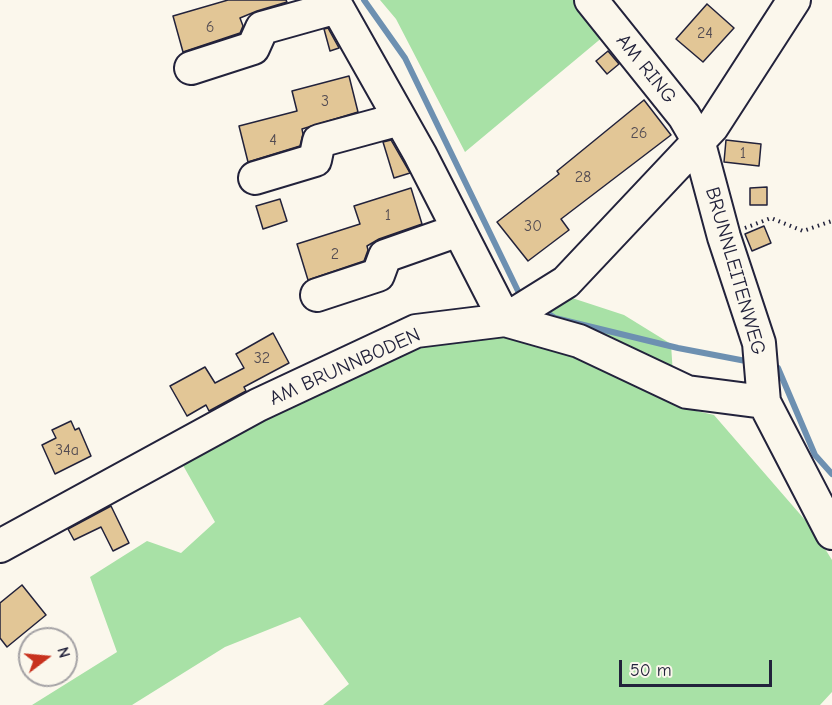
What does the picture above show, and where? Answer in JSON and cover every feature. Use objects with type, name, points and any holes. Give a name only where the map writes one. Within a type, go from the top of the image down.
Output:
[{"type":"street","name":"AM RING","points":[[591,0],[684,116],[699,140]]},
{"type":"street","name":"AM BRUNNBODEN","points":[[0,546],[258,405],[416,332],[524,309],[566,282],[712,127],[794,0]]},
{"type":"street","points":[[191,68],[253,48],[262,28],[335,3],[400,118],[459,230],[524,309],[579,340],[687,392],[762,377]]},
{"type":"street","points":[[255,178],[315,160],[319,141],[400,118]]},
{"type":"street","name":"BRUNNLEITENWEG","points":[[699,140],[724,237],[759,343],[762,377],[832,533]]},
{"type":"street","points":[[317,295],[378,275],[385,255],[459,230]]},
{"type":"path","name":"BRUNNLEITENWEG","points":[[745,229],[771,218],[803,231],[832,221]]},
{"type":"green space","points":[[380,0],[574,0],[604,36],[465,152],[396,19]]},
{"type":"green space","points":[[566,296],[624,315],[671,344],[675,406],[714,415],[812,528],[832,560],[832,692],[820,705],[323,705],[349,684],[300,617],[225,647],[132,705],[32,705],[61,687],[78,687],[78,676],[117,652],[90,577],[147,541],[181,553],[215,522],[180,460],[321,361]]},
{"type":"building","points":[[228,0],[286,0],[287,2],[240,18],[243,26],[240,33],[183,52],[173,16]]},
{"type":"building","points":[[707,4],[734,28],[703,62],[676,39]]},
{"type":"building","points":[[328,28],[339,48],[330,51],[324,29]]},
{"type":"building","points":[[608,51],[619,64],[607,74],[596,61]]},
{"type":"building","points":[[349,76],[358,112],[302,129],[300,146],[248,162],[239,126],[297,111],[292,91]]},
{"type":"building","points":[[644,100],[671,135],[561,219],[569,230],[528,261],[497,222],[559,174],[557,171]]},
{"type":"building","points":[[391,140],[410,173],[394,178],[383,142]]},
{"type":"building","points":[[726,140],[761,144],[759,166],[724,162]]},
{"type":"building","points":[[767,187],[767,205],[750,205],[750,188]]},
{"type":"building","points":[[411,188],[422,224],[379,239],[367,246],[364,261],[308,280],[297,244],[360,224],[354,206]]},
{"type":"building","points":[[280,199],[287,221],[263,229],[256,206]]},
{"type":"building","points":[[764,226],[771,243],[752,251],[745,234]]},
{"type":"building","points":[[273,333],[289,363],[244,387],[246,391],[209,411],[206,405],[187,416],[170,386],[205,367],[215,383],[244,368],[236,354]]},
{"type":"building","points":[[71,421],[75,430],[79,428],[91,456],[55,474],[42,445],[56,438],[52,430]]},
{"type":"building","points":[[111,506],[129,543],[113,551],[101,527],[74,540],[68,529]]},
{"type":"building","points":[[22,585],[46,615],[31,627],[18,627],[18,638],[7,647],[0,638],[0,603]]},
{"type":"waterway","points":[[364,0],[405,58],[519,293],[525,297]]},
{"type":"waterway","points":[[541,309],[555,318],[678,348],[751,362]]},
{"type":"waterway","points":[[770,366],[778,368],[815,455],[832,474]]}]
